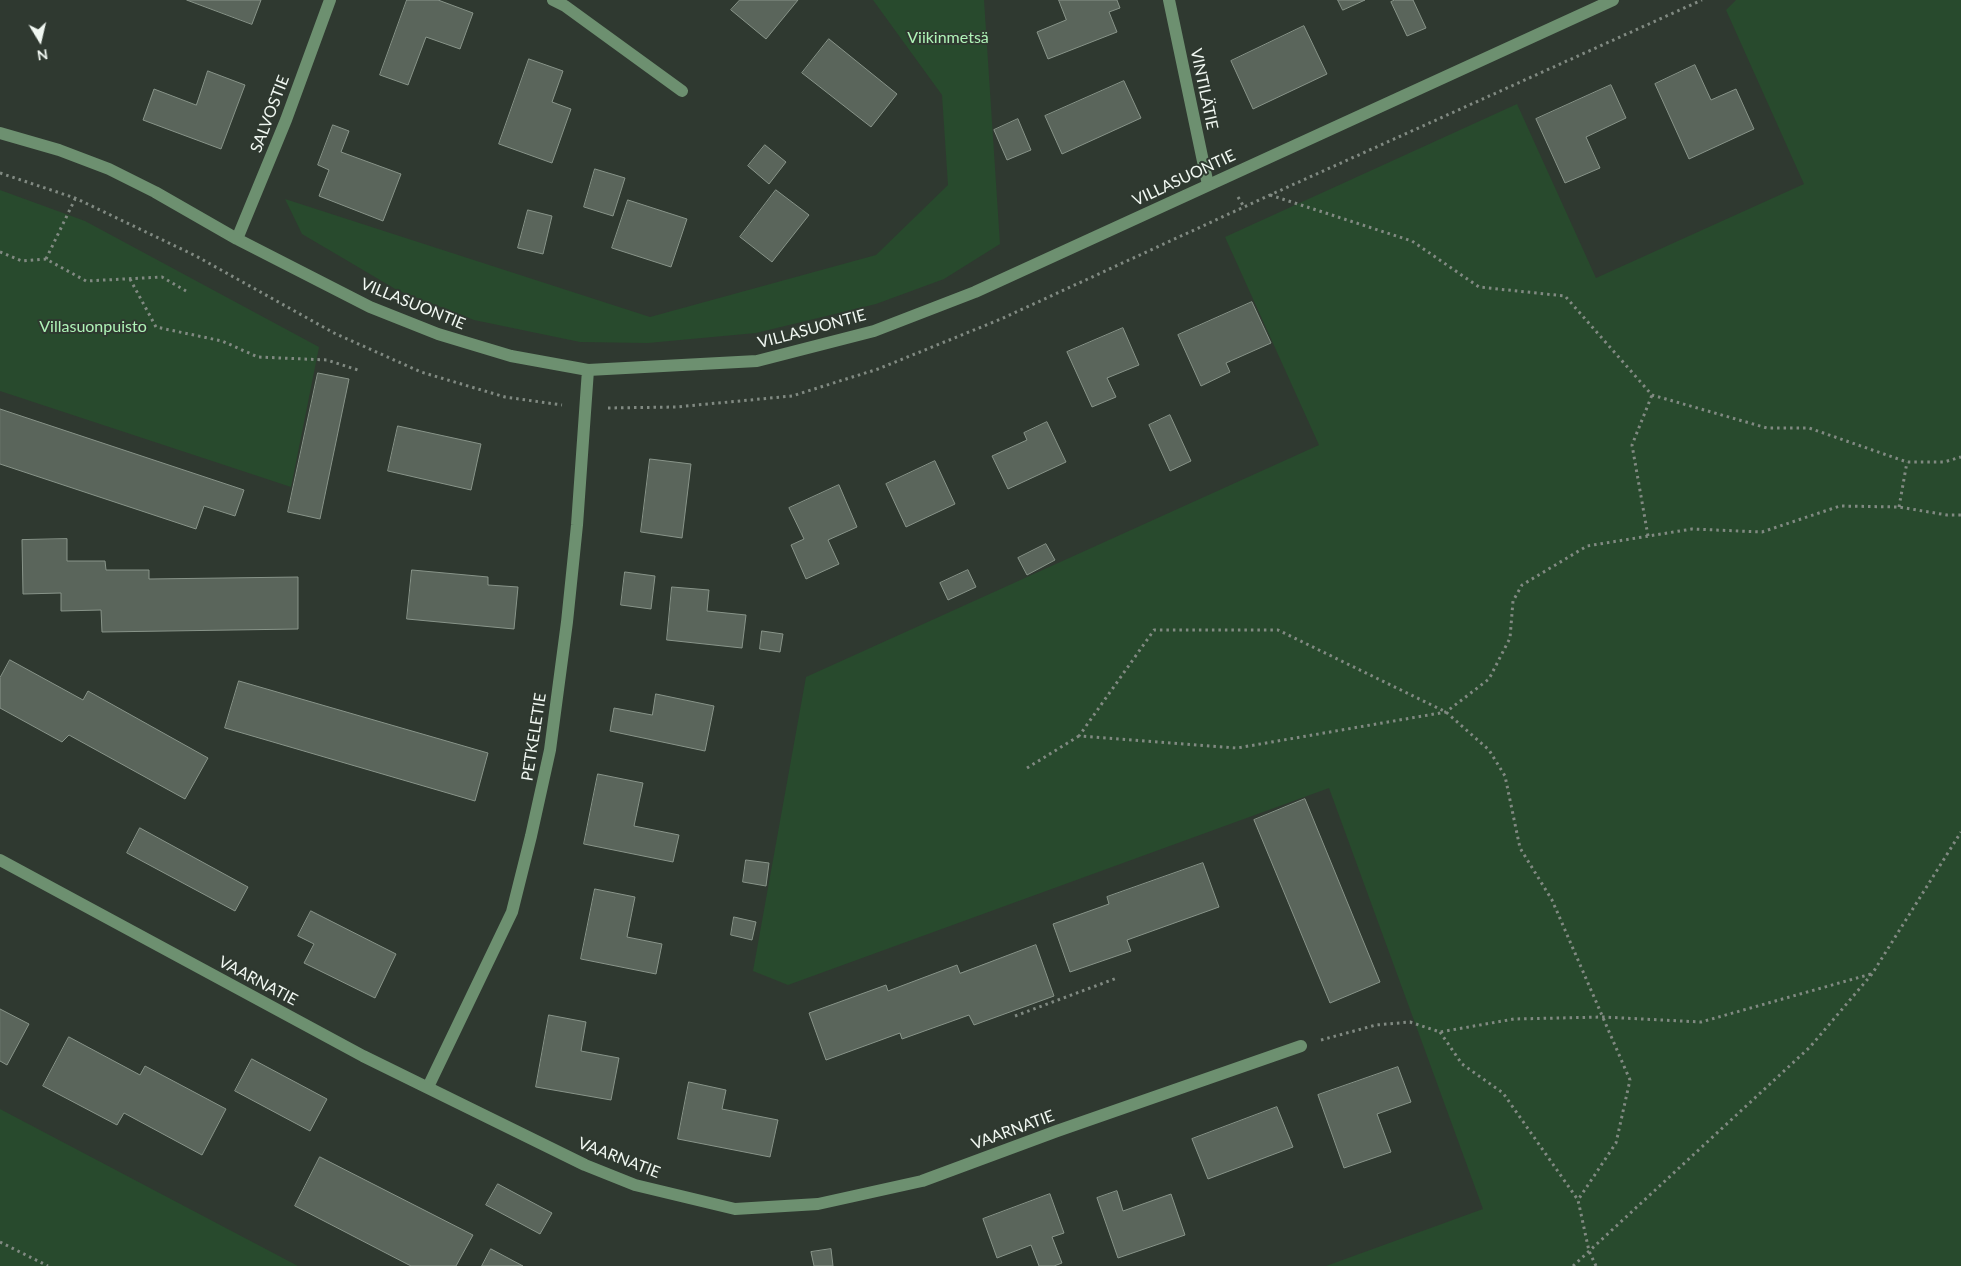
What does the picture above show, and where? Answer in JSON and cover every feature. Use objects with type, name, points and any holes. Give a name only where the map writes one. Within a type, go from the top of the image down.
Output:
[{"type":"street","name":"SALVOSTIE","points":[[237,239],[286,120],[330,0]]},
{"type":"street","points":[[553,0],[565,6],[682,91]]},
{"type":"street","name":"VINTILÄTIE","points":[[1169,0],[1208,185]]},
{"type":"street","name":"VILLASUONTIE","points":[[0,133],[59,150],[109,169],[155,192],[237,239],[370,307],[438,334],[511,356],[588,370],[757,361],[874,330],[975,292],[1613,0]]},
{"type":"street","name":"PETKELETIE","points":[[428,1087],[512,912],[531,836],[550,750],[566,632],[577,525],[588,370]]},
{"type":"street","name":"VAARNATIE","points":[[0,860],[363,1056],[585,1165],[626,1182],[735,1209],[818,1204],[922,1181],[1057,1131],[1300,1046]]},
{"type":"path","points":[[0,173],[75,198],[196,256],[334,333],[421,372],[505,397],[586,408],[676,407],[792,396],[878,369],[1001,320],[1270,195],[1702,0]]},
{"type":"path","points":[[1270,195],[1412,241],[1479,287],[1565,296],[1652,395],[1767,428],[1809,428],[1907,462],[1944,462],[1961,456]]},
{"type":"path","points":[[46,258],[75,198]]},
{"type":"path","points":[[0,252],[22,261],[46,258],[86,281],[162,277],[186,291]]},
{"type":"path","points":[[130,279],[156,326],[222,341],[258,357],[327,360],[358,370]]},
{"type":"path","points":[[1648,536],[1632,445],[1652,395]]},
{"type":"path","points":[[1899,507],[1907,462]]},
{"type":"path","points":[[1079,736],[1237,748],[1446,712],[1489,678],[1510,638],[1513,601],[1522,585],[1587,546],[1692,529],[1762,532],[1840,506],[1899,507],[1947,515],[1961,515]]},
{"type":"path","points":[[1027,768],[1079,736],[1154,630],[1278,630],[1446,712],[1489,750],[1505,776],[1520,848],[1552,900],[1630,1080],[1616,1143],[1578,1200]]},
{"type":"path","points":[[1573,1266],[1810,1046],[1872,974],[1961,832]]},
{"type":"path","points":[[1300,1046],[1384,1025],[1410,1022],[1440,1032],[1514,1019],[1603,1017],[1701,1022],[1872,974]]},
{"type":"path","points":[[1015,1016],[1117,978]]},
{"type":"path","points":[[1440,1032],[1462,1064],[1503,1093],[1578,1200],[1589,1251],[1596,1266]]},
{"type":"path","points":[[0,1242],[48,1266]]},
{"type":"green space","name":"Viikinmetsä","points":[[873,0],[984,0],[1000,244],[944,279],[876,304],[756,333],[648,343],[580,342],[474,320],[397,290],[302,234],[285,199],[650,317],[876,255],[948,185],[942,95]]},
{"type":"green space","points":[[1736,0],[1961,0],[1961,1266],[1326,1266],[1483,1209],[1329,788],[788,985],[753,971],[806,677],[1319,445],[1225,237],[1517,104],[1596,278],[1804,184],[1726,10]]},
{"type":"green space","name":"Villasuonpuisto","points":[[0,190],[85,221],[319,347],[291,487],[0,391]]},
{"type":"green space","points":[[0,1109],[298,1266],[0,1266]]},
{"type":"building","points":[[187,0],[261,0],[252,24]]},
{"type":"building","points":[[407,0],[438,0],[473,13],[460,49],[426,37],[408,85],[380,75]]},
{"type":"building","points":[[740,0],[798,0],[766,39],[731,10]]},
{"type":"building","points":[[1059,0],[1117,0],[1120,8],[1109,12],[1117,32],[1048,59],[1037,32],[1066,20]]},
{"type":"building","points":[[1338,0],[1365,0],[1343,10]]},
{"type":"building","points":[[1395,0],[1413,0],[1426,28],[1407,36],[1391,2]]},
{"type":"building","points":[[1304,26],[1327,74],[1253,109],[1231,61]]},
{"type":"building","points":[[829,39],[897,94],[871,127],[802,73]]},
{"type":"building","points":[[529,59],[563,71],[552,102],[571,109],[552,163],[499,144]]},
{"type":"building","points":[[1695,65],[1711,100],[1736,89],[1754,129],[1689,159],[1655,84]]},
{"type":"building","points":[[208,71],[245,85],[221,149],[143,120],[154,89],[196,105]]},
{"type":"building","points":[[1124,81],[1141,118],[1062,154],[1045,116]]},
{"type":"building","points":[[1611,85],[1626,118],[1586,137],[1600,168],[1565,183],[1536,119]]},
{"type":"building","points":[[1018,119],[1031,150],[1007,160],[994,130]]},
{"type":"building","points":[[333,125],[349,131],[341,152],[401,174],[383,221],[319,196],[329,170],[318,165]]},
{"type":"building","points":[[765,145],[786,162],[769,184],[748,166]]},
{"type":"building","points":[[595,169],[625,178],[613,216],[584,207]]},
{"type":"building","points":[[776,190],[809,215],[772,262],[740,237]]},
{"type":"building","points":[[628,200],[687,219],[671,267],[612,248]]},
{"type":"building","points":[[528,210],[552,216],[543,254],[518,248]]},
{"type":"building","points":[[1252,302],[1271,343],[1226,363],[1230,372],[1201,386],[1178,335]]},
{"type":"building","points":[[1123,328],[1139,365],[1107,378],[1116,397],[1092,407],[1067,352]]},
{"type":"building","points":[[318,373],[349,379],[320,519],[288,512]]},
{"type":"building","points":[[0,409],[244,490],[235,516],[204,506],[196,529],[0,464]]},
{"type":"building","points":[[1170,415],[1191,461],[1170,471],[1149,425]]},
{"type":"building","points":[[1047,422],[1066,462],[1008,489],[992,456],[1027,440],[1024,433]]},
{"type":"building","points":[[398,426],[481,444],[471,490],[388,471]]},
{"type":"building","points":[[650,459],[691,464],[682,538],[641,532]]},
{"type":"building","points":[[935,461],[955,504],[906,527],[886,484]]},
{"type":"building","points":[[839,485],[857,527],[828,540],[839,564],[806,579],[791,545],[804,539],[789,508]]},
{"type":"building","points":[[67,539],[67,561],[105,561],[106,570],[149,570],[149,579],[298,577],[298,629],[102,632],[101,610],[61,611],[61,593],[23,594],[22,540]]},
{"type":"building","points":[[1046,544],[1055,560],[1027,575],[1018,558]]},
{"type":"building","points":[[412,570],[488,577],[488,585],[518,587],[514,629],[407,619]]},
{"type":"building","points":[[968,570],[976,587],[948,600],[940,583]]},
{"type":"building","points":[[625,572],[655,576],[651,609],[621,605]]},
{"type":"building","points":[[672,587],[709,590],[707,611],[746,615],[742,648],[667,640]]},
{"type":"building","points":[[762,631],[783,634],[780,652],[760,649]]},
{"type":"building","points":[[10,660],[83,700],[88,691],[208,758],[185,799],[69,735],[62,742],[0,708],[0,678]]},
{"type":"building","points":[[239,681],[488,753],[475,801],[225,728]]},
{"type":"building","points":[[656,694],[714,706],[705,751],[610,731],[614,708],[652,715]]},
{"type":"building","points":[[598,774],[643,783],[634,826],[679,835],[673,862],[584,844]]},
{"type":"building","points":[[1305,799],[1380,982],[1330,1003],[1254,820]]},
{"type":"building","points":[[140,828],[248,887],[235,911],[127,853]]},
{"type":"building","points":[[746,860],[769,863],[766,886],[743,882]]},
{"type":"building","points":[[1203,863],[1219,907],[1127,940],[1131,951],[1070,972],[1053,924],[1109,904],[1107,897]]},
{"type":"building","points":[[595,889],[635,897],[627,937],[662,944],[656,974],[581,959]]},
{"type":"building","points":[[311,911],[396,954],[375,998],[304,963],[314,944],[298,936]]},
{"type":"building","points":[[734,917],[756,922],[752,940],[731,935]]},
{"type":"building","points":[[1036,945],[1054,996],[974,1025],[969,1015],[902,1039],[900,1033],[826,1060],[809,1013],[886,985],[888,991],[957,965],[960,973]]},
{"type":"building","points":[[0,1009],[29,1024],[7,1065],[0,1061]]},
{"type":"building","points":[[549,1015],[586,1022],[581,1051],[619,1058],[611,1100],[536,1087]]},
{"type":"building","points":[[69,1037],[140,1075],[145,1066],[226,1109],[202,1155],[124,1113],[117,1125],[43,1086]]},
{"type":"building","points":[[252,1059],[327,1099],[310,1131],[235,1091]]},
{"type":"building","points":[[1398,1067],[1411,1102],[1377,1114],[1391,1152],[1344,1168],[1318,1095]]},
{"type":"building","points":[[689,1082],[726,1090],[722,1109],[778,1120],[770,1157],[678,1139]]},
{"type":"building","points":[[1277,1107],[1293,1147],[1208,1179],[1192,1139]]},
{"type":"building","points":[[320,1157],[473,1235],[456,1266],[411,1266],[295,1206]]},
{"type":"building","points":[[498,1184],[552,1213],[540,1234],[486,1205]]},
{"type":"building","points":[[1117,1191],[1123,1211],[1171,1194],[1185,1235],[1118,1258],[1097,1198]]},
{"type":"building","points":[[1050,1194],[1064,1233],[1052,1237],[1062,1263],[1054,1266],[1039,1266],[1031,1245],[997,1258],[983,1219]]},
{"type":"building","points":[[491,1249],[523,1266],[482,1266]]},
{"type":"building","points":[[831,1249],[833,1266],[814,1266],[811,1252]]}]
